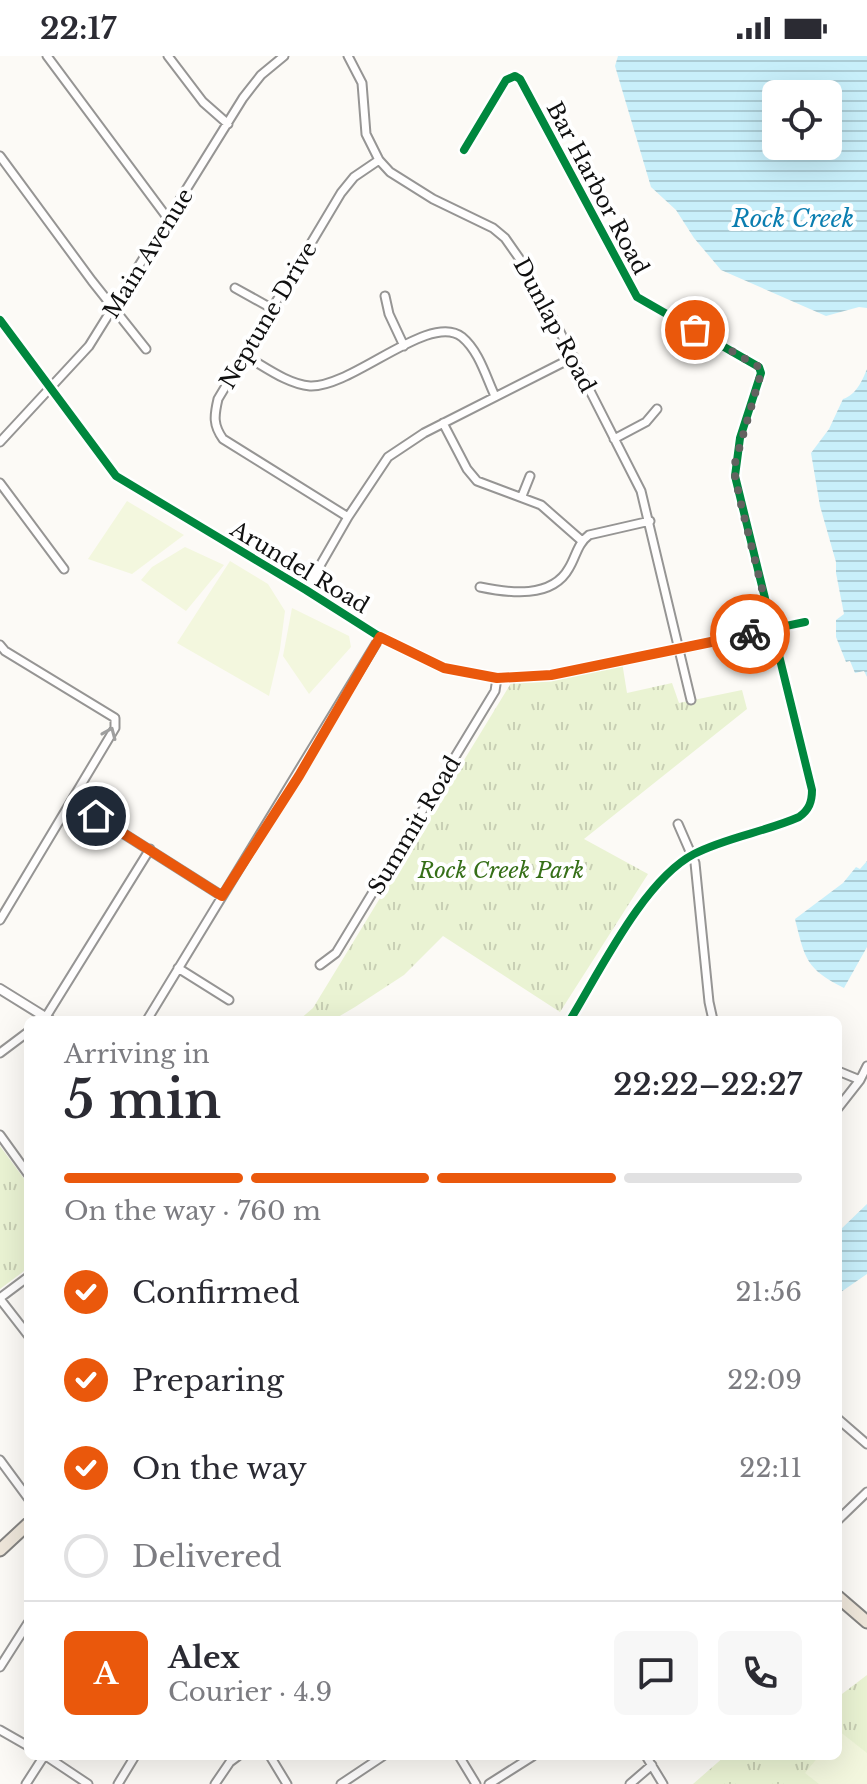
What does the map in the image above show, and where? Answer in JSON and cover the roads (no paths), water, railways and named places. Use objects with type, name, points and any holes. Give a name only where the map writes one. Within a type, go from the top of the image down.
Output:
[{"type":"main road","points":[[1,1547],[24,1527]]},
{"type":"main road","points":[[842,1600],[867,1622]]},
{"type":"street","points":[[47,56],[169,220]]},
{"type":"street","points":[[168,56],[203,102],[228,124]]},
{"type":"street","name":"Main Avenue","points":[[0,442],[89,346],[243,98],[261,75],[284,56]]},
{"type":"street","points":[[348,56],[362,83],[366,134],[379,160]]},
{"type":"street","name":"Bar Harbor Road","points":[[464,150],[506,80],[515,76],[520,79],[637,297],[759,367],[761,373],[740,438],[735,476],[810,773],[812,800],[807,811],[799,817],[716,844],[691,855],[666,874],[646,897],[572,1016]]},
{"type":"street","points":[[0,156],[146,349]]},
{"type":"street","name":"Neptune Drive","points":[[348,517],[232,446],[217,432],[214,423],[218,399],[341,193],[354,177],[379,160]]},
{"type":"street","name":"Dunlap Road","points":[[379,160],[390,172],[431,198],[493,228],[505,238],[526,268],[641,491],[691,700]]},
{"type":"street","points":[[235,288],[271,308]]},
{"type":"street","points":[[385,296],[389,314],[404,346]]},
{"type":"street","name":"Arundel Road","points":[[0,320],[116,476],[380,637],[444,668],[497,678],[551,675],[805,622]]},
{"type":"street","points":[[244,355],[296,383],[322,385],[351,375],[404,346],[438,332],[457,334],[473,350],[495,396]]},
{"type":"street","points":[[306,590],[348,517],[388,457],[443,423],[574,357]]},
{"type":"street","points":[[614,439],[646,422],[657,409]]},
{"type":"street","points":[[443,423],[467,469],[477,481],[541,505],[582,541]]},
{"type":"street","points":[[522,496],[530,476]]},
{"type":"street","points":[[0,483],[64,569]]},
{"type":"street","points":[[480,587],[516,592],[555,585],[569,569],[582,541],[607,529],[650,521]]},
{"type":"street","points":[[149,1016],[299,776],[380,637]]},
{"type":"street","points":[[0,920],[115,728],[115,718],[2,651]]},
{"type":"street","name":"Summit Road","points":[[320,965],[329,961],[344,939],[495,691],[497,678]]},
{"type":"street","points":[[72,801],[222,896]]},
{"type":"street","points":[[678,824],[695,863],[712,1016]]},
{"type":"street","points":[[49,1016],[150,849]]},
{"type":"street","points":[[178,968],[229,1000]]},
{"type":"street","points":[[0,989],[42,1016]]},
{"type":"street","points":[[0,1053],[24,1035]]},
{"type":"street","points":[[842,1103],[867,1066]]},
{"type":"street","points":[[842,1073],[860,1080]]},
{"type":"street","points":[[0,1135],[24,1168]]},
{"type":"street","points":[[19,1161],[24,1158]]},
{"type":"street","points":[[24,1280],[0,1298],[24,1330]]},
{"type":"street","points":[[842,1422],[867,1444]]},
{"type":"street","points":[[0,1460],[24,1493]]},
{"type":"street","points":[[842,1516],[867,1492]]},
{"type":"street","points":[[0,1667],[24,1629]]},
{"type":"street","points":[[0,1730],[24,1744]]},
{"type":"street","points":[[26,1784],[42,1760]]},
{"type":"street","points":[[51,1760],[88,1784]]},
{"type":"street","points":[[118,1784],[133,1760]]},
{"type":"street","points":[[215,1784],[233,1760]]},
{"type":"street","points":[[272,1760],[287,1784]]},
{"type":"street","points":[[341,1784],[377,1760]]},
{"type":"street","points":[[461,1760],[476,1784]]},
{"type":"street","points":[[489,1784],[527,1760]]},
{"type":"street","points":[[649,1760],[663,1784]]},
{"type":"street","points":[[630,1784],[652,1765]]},
{"type":"water","name":"Rock Creek","points":[[618,56],[867,56],[867,308],[859,307],[826,316],[721,270],[676,210],[651,187],[615,66]]},
{"type":"water","points":[[867,369],[867,677],[864,671],[855,673],[850,661],[846,662],[836,637],[836,620],[844,614],[836,562],[820,506],[811,453],[829,429],[843,399],[855,391]]},
{"type":"water","points":[[867,861],[867,947],[844,988],[822,975],[809,961],[795,919]]},
{"type":"water","points":[[867,1204],[867,1274],[842,1291],[842,1228]]},
{"type":"park label","name":"Rock Creek Park","points":[[501,870]]}]
